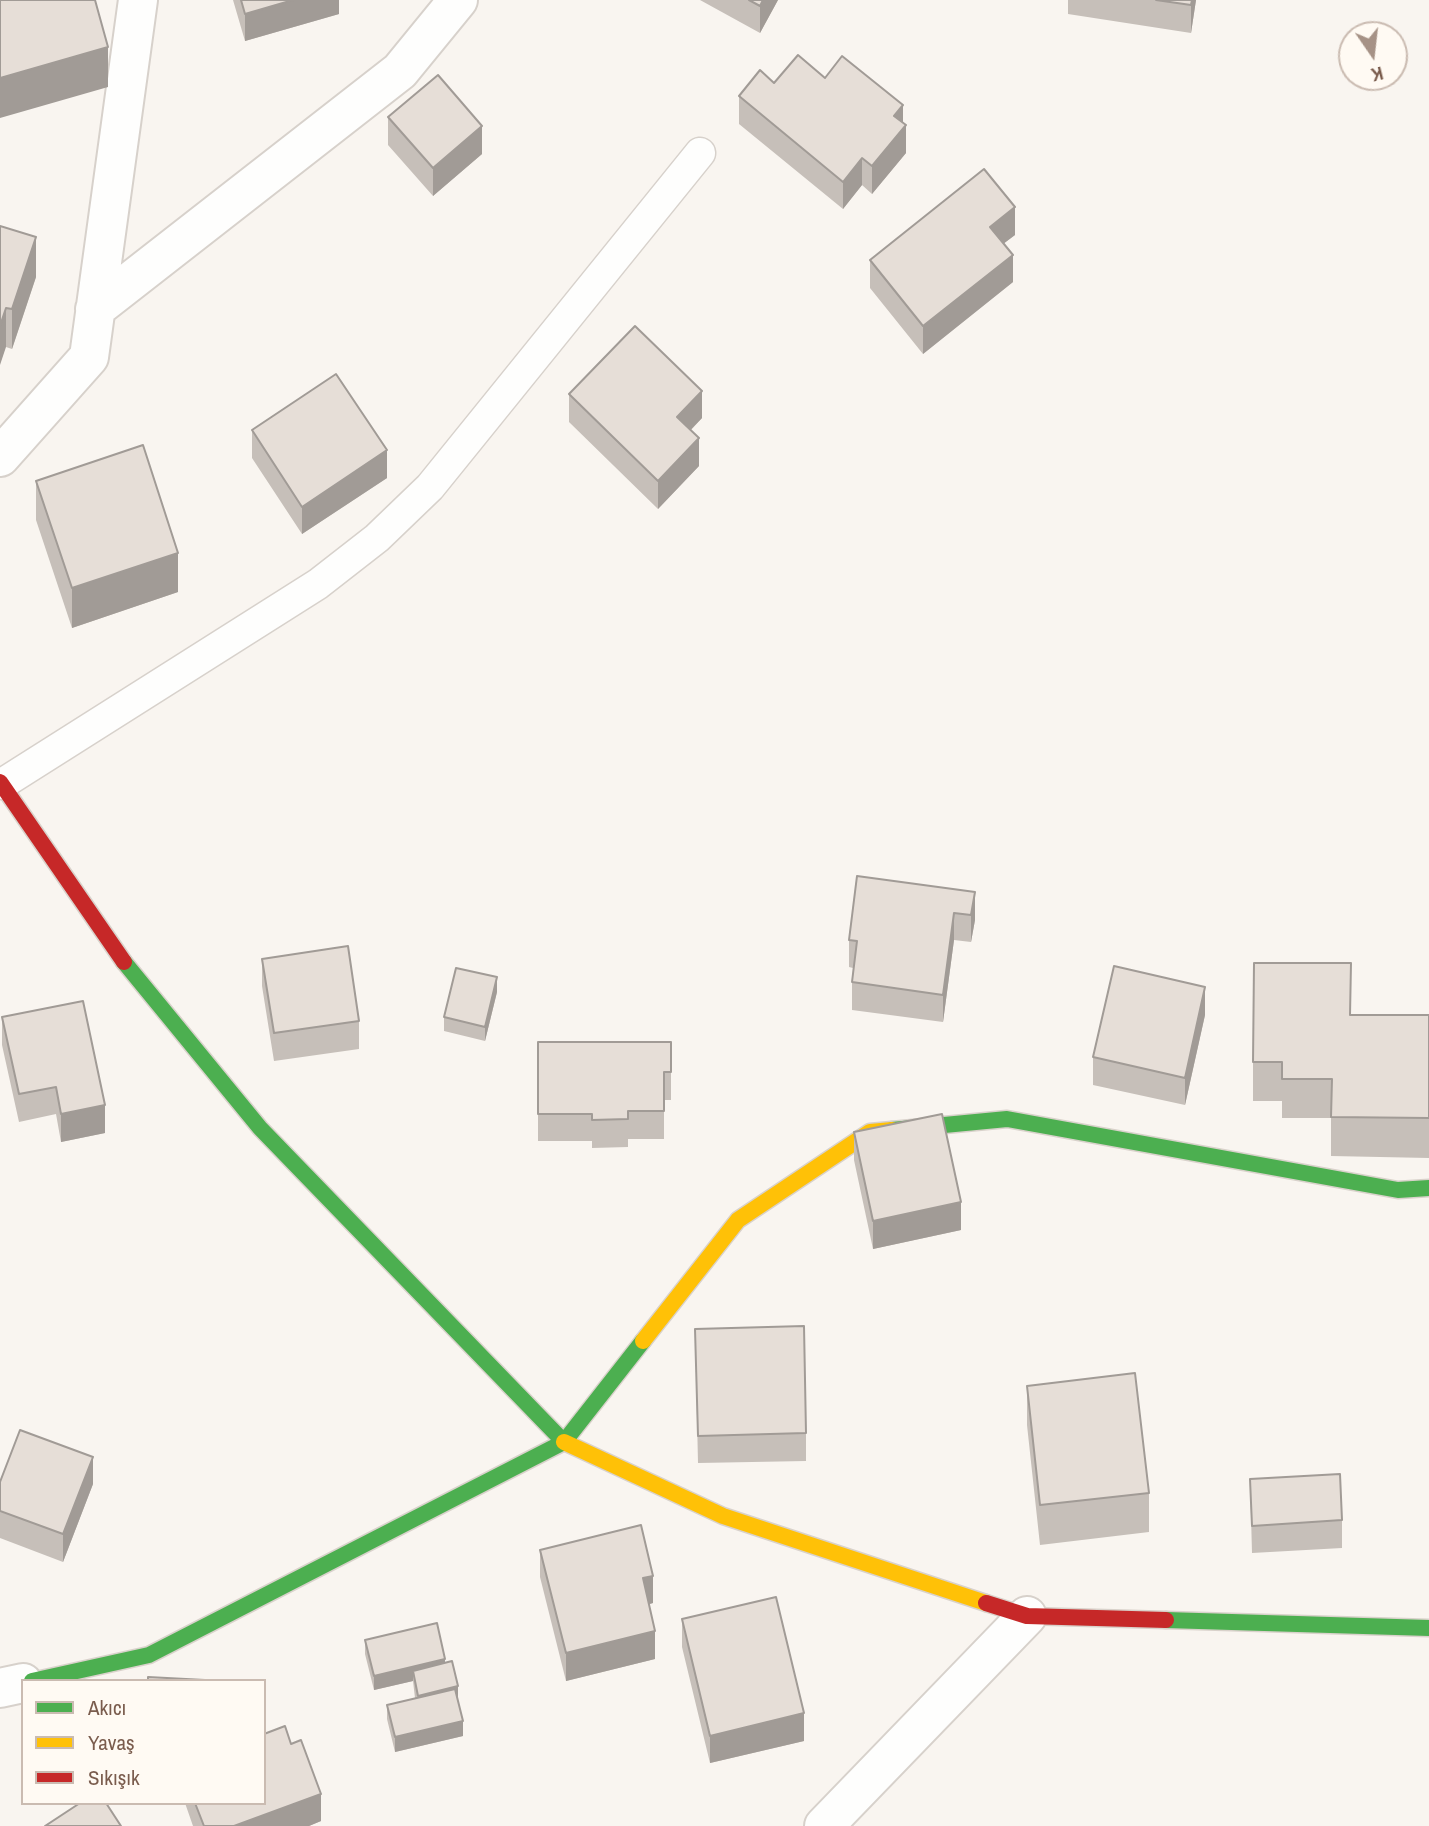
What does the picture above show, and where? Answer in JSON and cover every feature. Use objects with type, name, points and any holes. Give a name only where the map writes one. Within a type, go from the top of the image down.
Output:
[{"type":"street","points":[[0,457],[89,357],[138,0]]},
{"type":"street","points":[[95,309],[400,71],[458,0]]},
{"type":"street","points":[[1,783],[132,973],[260,1128],[564,1442],[723,1516],[1027,1616],[1429,1628]]},
{"type":"street","points":[[41,1679],[149,1655],[564,1442],[738,1220],[870,1132],[1007,1119],[1398,1190],[1429,1188]]},
{"type":"street","points":[[824,1826],[1027,1616]]},
{"type":"street","points":[[0,1688],[21,1683]]},
{"type":"lane","points":[[1,783],[318,584],[377,538],[430,487],[701,153]]},
{"type":"building","points":[[0,0],[95,0],[108,47],[0,78]]},
{"type":"building","points":[[241,0],[293,0],[245,14]]},
{"type":"building","points":[[749,0],[763,0],[760,6]]},
{"type":"building","points":[[1156,0],[1192,0],[1191,5]]},
{"type":"building","points":[[798,55],[825,78],[842,56],[903,105],[894,116],[906,125],[872,166],[862,158],[843,182],[739,96],[760,70],[774,83]]},
{"type":"building","points":[[438,75],[482,126],[433,168],[388,117]]},
{"type":"building","points":[[984,169],[1015,207],[990,227],[1013,255],[923,326],[870,260]]},
{"type":"building","points":[[0,226],[36,237],[12,309],[6,308],[0,326]]},
{"type":"building","points":[[635,326],[702,391],[677,417],[699,438],[658,481],[569,394]]},
{"type":"building","points":[[336,374],[387,450],[302,507],[252,430]]},
{"type":"building","points":[[143,445],[178,553],[72,588],[36,481]]},
{"type":"building","points":[[857,876],[975,892],[971,915],[954,913],[943,995],[852,982],[857,941],[849,940]]},
{"type":"building","points":[[348,946],[359,1021],[274,1033],[262,959]]},
{"type":"building","points":[[1254,963],[1351,963],[1350,1015],[1429,1015],[1429,1118],[1331,1117],[1332,1079],[1282,1079],[1282,1062],[1253,1062]]},
{"type":"building","points":[[1114,966],[1205,987],[1185,1078],[1093,1057]]},
{"type":"building","points":[[456,968],[497,977],[485,1027],[444,1017]]},
{"type":"building","points":[[83,1001],[105,1105],[61,1114],[56,1087],[19,1094],[2,1017]]},
{"type":"building","points":[[538,1042],[671,1042],[671,1072],[664,1072],[664,1111],[628,1111],[628,1119],[592,1120],[592,1114],[538,1114]]},
{"type":"building","points":[[942,1114],[961,1202],[873,1221],[854,1132]]},
{"type":"building","points":[[804,1326],[806,1433],[698,1436],[695,1329]]},
{"type":"building","points":[[1135,1373],[1149,1493],[1040,1505],[1027,1386]]},
{"type":"building","points":[[20,1430],[93,1457],[63,1534],[0,1511],[0,1482]]},
{"type":"building","points":[[1340,1474],[1342,1520],[1252,1526],[1250,1479]]},
{"type":"building","points":[[641,1525],[653,1576],[643,1578],[655,1631],[566,1653],[540,1550]]},
{"type":"building","points":[[776,1597],[804,1713],[710,1736],[682,1619]]},
{"type":"building","points":[[437,1623],[445,1659],[374,1676],[365,1640]]},
{"type":"building","points":[[452,1661],[458,1686],[418,1696],[413,1671]]},
{"type":"building","points":[[148,1677],[186,1679],[148,1679]]},
{"type":"building","points":[[455,1689],[463,1721],[395,1737],[387,1705]]},
{"type":"building","points":[[285,1726],[291,1744],[301,1740],[321,1794],[234,1826],[204,1826],[196,1805],[266,1805],[266,1733]]},
{"type":"building","points":[[77,1805],[107,1805],[121,1826],[45,1826]]},
{"type":"traffic: fast","points":[[124,962],[260,1128],[564,1442]]},
{"type":"traffic: fast","points":[[892,1130],[1007,1119],[1398,1190],[1429,1188]]},
{"type":"traffic: fast","points":[[41,1679],[149,1655],[564,1442],[643,1341]]},
{"type":"traffic: fast","points":[[1166,1620],[1429,1628]]},
{"type":"traffic: slow","points":[[643,1341],[738,1220],[870,1132],[892,1130]]},
{"type":"traffic: slow","points":[[564,1442],[723,1516],[986,1603]]},
{"type":"traffic: jam","points":[[0,782],[124,962]]},
{"type":"traffic: jam","points":[[986,1603],[1027,1616],[1166,1620]]}]
